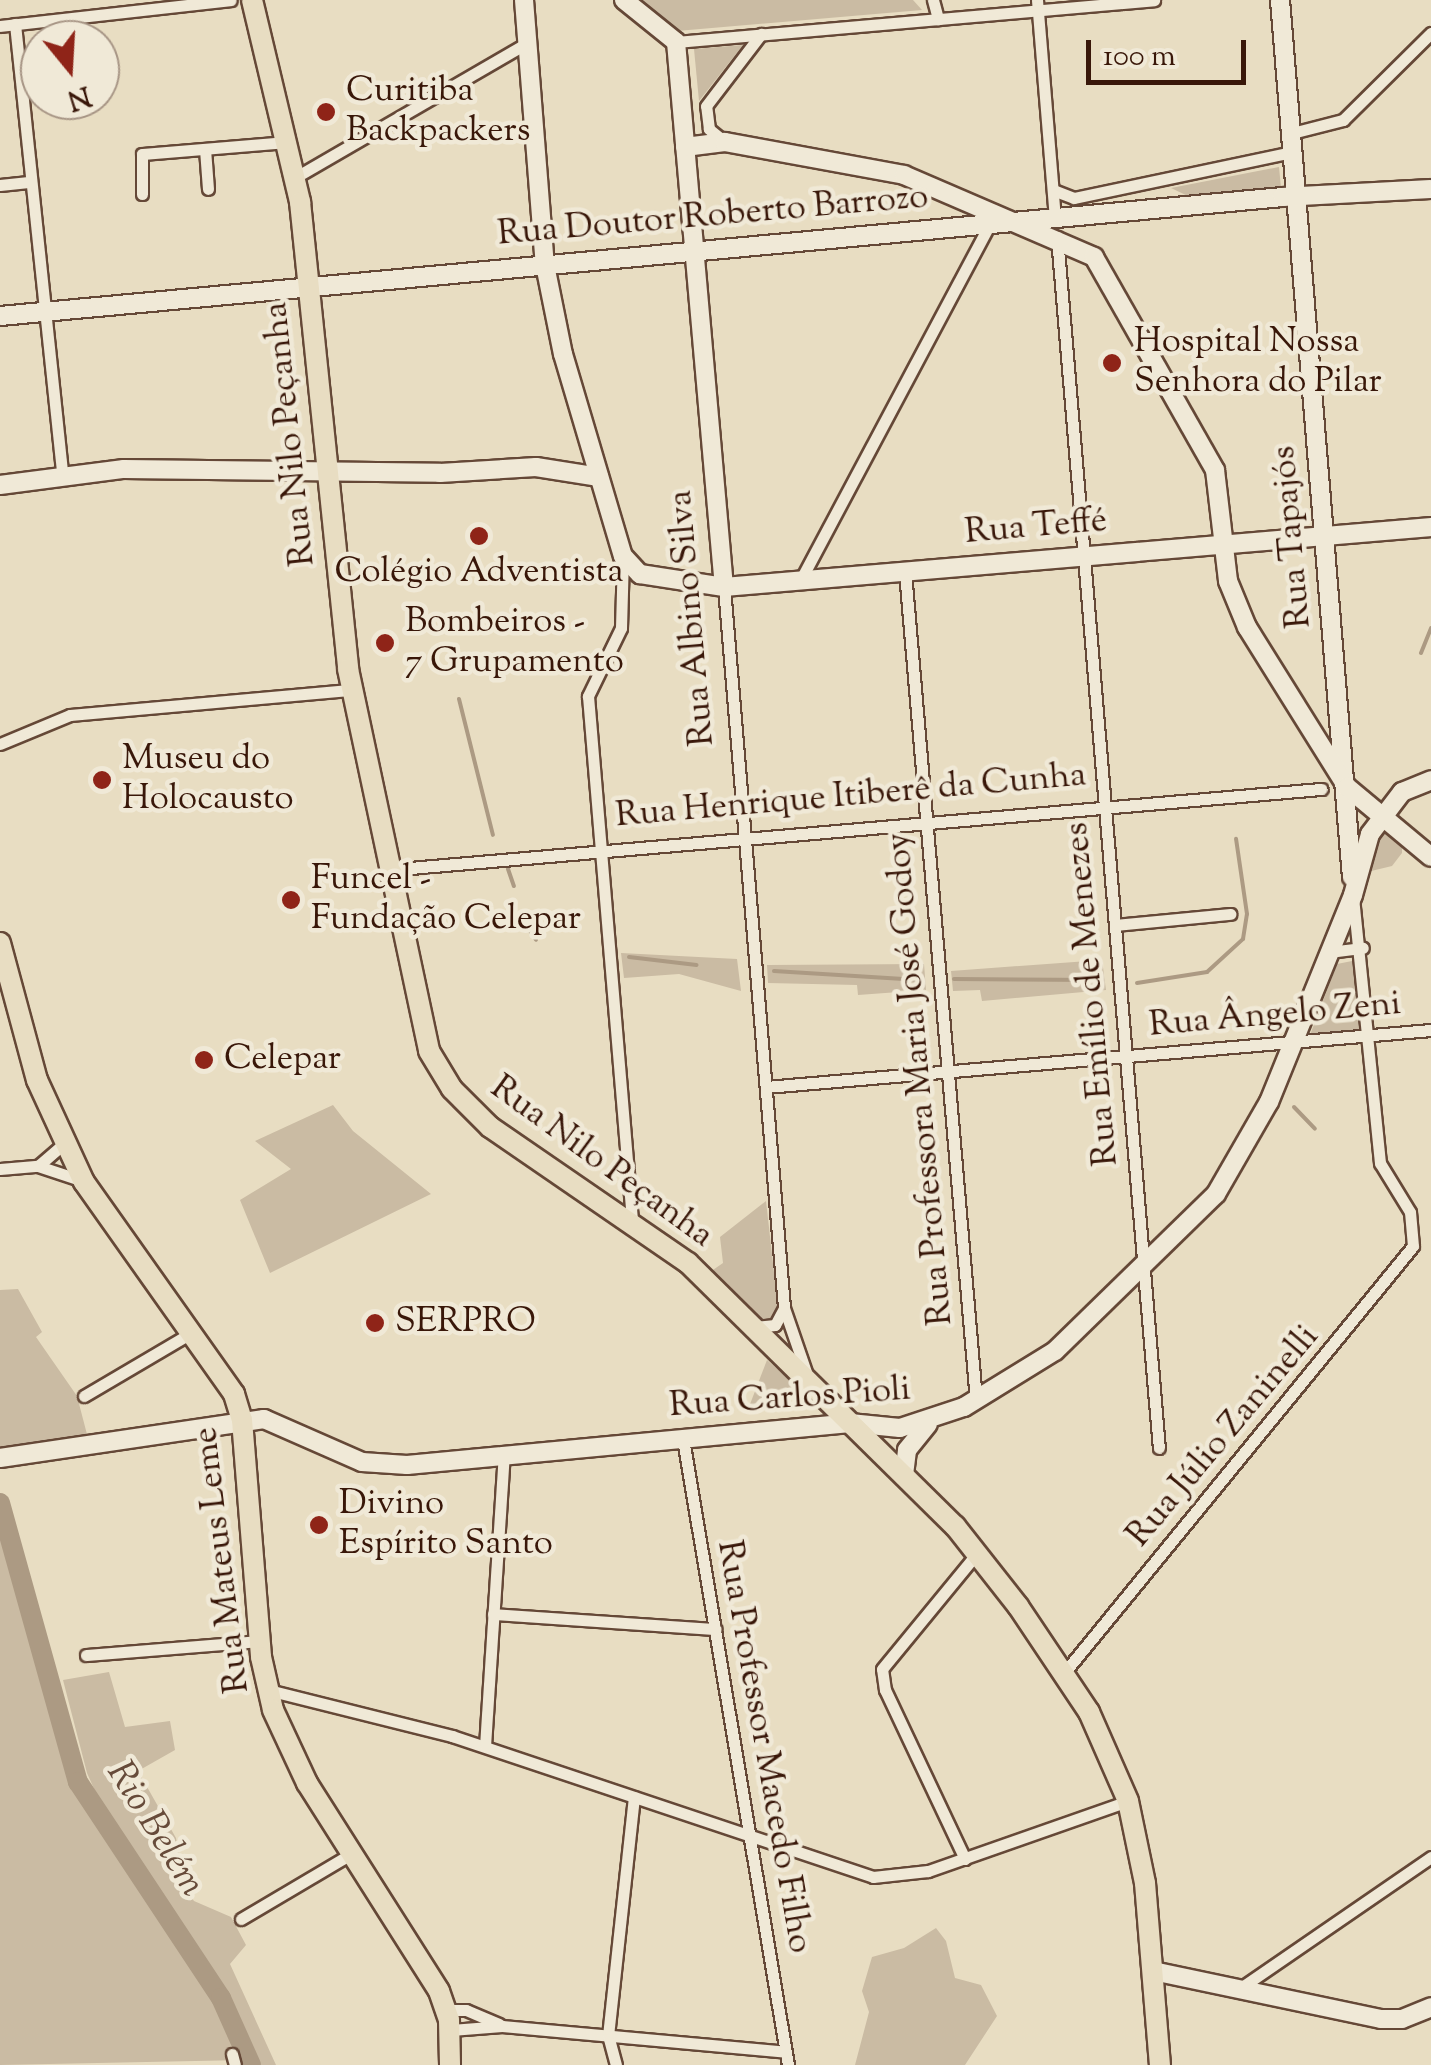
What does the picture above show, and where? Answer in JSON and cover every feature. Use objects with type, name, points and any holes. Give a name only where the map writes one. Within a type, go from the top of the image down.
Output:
[{"type":"main road","name":"Rua Nilo Peçanha","points":[[252,0],[296,177],[352,690],[418,1018],[446,1079],[490,1127],[632,1220],[754,1327],[978,1552],[1064,1673],[1098,1729],[1128,1800],[1153,1971],[1160,2065]]},
{"type":"main road","points":[[524,0],[545,265],[591,452],[624,556],[647,576]]},
{"type":"main road","points":[[624,0],[676,42]]},
{"type":"main road","name":"Rua Tapajós","points":[[1280,0],[1353,895]]},
{"type":"main road","name":"Rua Albino Silva","points":[[676,42],[724,587]]},
{"type":"main road","points":[[685,147],[726,142],[904,175],[987,216]]},
{"type":"main road","points":[[1431,189],[1077,216],[1056,227],[1099,262],[1205,449],[1218,479],[1223,544],[1240,613],[1346,787],[1431,857]]},
{"type":"main road","name":"Rua Doutor Roberto Barrozo","points":[[0,316],[694,252],[987,216],[1056,227]]},
{"type":"main road","points":[[0,485],[62,473],[326,468],[440,473],[581,461],[591,452]]},
{"type":"main road","points":[[536,467],[599,477]]},
{"type":"main road","name":"Rua Teffé","points":[[647,576],[724,587],[1431,527]]},
{"type":"main road","points":[[1306,722],[1323,723],[1340,712]]},
{"type":"main road","points":[[1381,816],[1402,792],[1431,780]]},
{"type":"main road","name":"Rua Carlos Pioli","points":[[0,1458],[242,1420],[281,1423],[376,1465],[850,1423],[881,1429],[932,1420],[976,1402],[1056,1351],[1144,1270],[1200,1213],[1244,1153],[1294,1042],[1381,816]]},
{"type":"main road","name":"Rua Mateus Leme","points":[[0,944],[26,1050],[64,1143],[125,1248],[228,1381],[242,1420],[260,1641],[268,1690],[291,1756],[449,2020]]},
{"type":"main road","points":[[904,1475],[912,1441],[932,1420]]},
{"type":"main road","points":[[1153,1971],[1381,2019],[1402,2019],[1431,2007]]},
{"type":"main road","points":[[449,2020],[450,2065]]},
{"type":"street","points":[[0,26],[231,0]]},
{"type":"street","points":[[933,0],[938,19]]},
{"type":"street","points":[[676,42],[938,19],[1037,5],[1154,0]]},
{"type":"street","name":"Rua Emílio de Menezes","points":[[1037,5],[1159,1448]]},
{"type":"street","points":[[16,24],[62,473]]},
{"type":"street","points":[[1053,190],[1074,198],[1292,142],[1347,118],[1431,33]]},
{"type":"street","points":[[726,142],[709,129],[706,106],[761,34]]},
{"type":"street","points":[[296,177],[527,43]]},
{"type":"street","points":[[142,194],[142,154],[288,142]]},
{"type":"street","points":[[205,148],[208,189]]},
{"type":"street","points":[[0,186],[31,182]]},
{"type":"street","points":[[800,581],[987,216]]},
{"type":"street","points":[[624,556],[626,600],[619,635],[588,687],[632,1220]]},
{"type":"street","name":"Rua Professora Maria José Godoy","points":[[905,572],[976,1402]]},
{"type":"street","points":[[626,600],[647,576]]},
{"type":"street","name":"Rua Albino Silva","points":[[724,587],[784,1308],[809,1381]]},
{"type":"street","points":[[0,744],[70,714],[352,690]]},
{"type":"street","name":"Rua Henrique Itiberê da Cunha","points":[[387,870],[1321,789]]},
{"type":"street","name":"Rua Tapajós","points":[[1353,895],[1363,948],[1380,1164],[1414,1230]]},
{"type":"street","points":[[1115,925],[1230,914]]},
{"type":"street","points":[[1329,952],[1363,948]]},
{"type":"street","name":"Rua Ângelo Zeni","points":[[766,1088],[1431,1030]]},
{"type":"street","points":[[38,1166],[64,1143]]},
{"type":"street","points":[[0,1170],[38,1166],[84,1182]]},
{"type":"street","name":"Rua Júlio Zaninelli","points":[[1064,1673],[1404,1262],[1414,1230]]},
{"type":"street","points":[[754,1327],[775,1325],[784,1308]]},
{"type":"street","points":[[84,1396],[192,1333]]},
{"type":"street","name":"Rua Professor Macedo Filho","points":[[683,1439],[787,2058]]},
{"type":"street","points":[[485,1746],[504,1456]]},
{"type":"street","points":[[965,1859],[885,1690],[882,1670],[978,1552]]},
{"type":"street","points":[[494,1614],[715,1630]]},
{"type":"street","points":[[86,1655],[260,1641]]},
{"type":"street","points":[[268,1690],[485,1746],[873,1877],[910,1875],[965,1859],[1128,1800]]},
{"type":"street","points":[[616,2065],[608,2036],[634,1797]]},
{"type":"street","points":[[242,1919],[351,1854]]},
{"type":"street","points":[[1239,1989],[1431,1857]]},
{"type":"street","points":[[449,2020],[466,2010],[502,2026]]},
{"type":"street","points":[[449,2020],[787,2058]]},
{"type":"shaded area","points":[[638,0],[913,0],[922,10],[677,31]]},
{"type":"shaded area","points":[[743,45],[699,101],[694,49]]},
{"type":"shaded area","points":[[1279,167],[1281,188],[1190,197],[1171,188]]},
{"type":"shaded area","points":[[1381,825],[1402,842],[1402,853],[1392,866],[1367,872]]},
{"type":"shaded area","points":[[621,953],[737,959],[741,991],[679,974],[624,978]]},
{"type":"shaded area","points":[[1102,960],[1106,990],[982,1001],[980,990],[953,991],[951,971]]},
{"type":"shaded area","points":[[1352,961],[1362,1030],[1310,1035],[1337,964]]},
{"type":"shaded area","points":[[924,964],[926,990],[858,995],[857,985],[768,983],[767,965]]},
{"type":"shaded area","points":[[333,1105],[353,1131],[431,1194],[270,1273],[240,1200],[291,1169],[255,1141]]},
{"type":"shaded area","points":[[766,1201],[778,1308],[770,1321],[761,1321],[710,1272],[723,1263],[720,1237]]},
{"type":"shaded area","points":[[18,1289],[42,1332],[36,1337],[77,1396],[89,1442],[0,1450],[0,1290]]},
{"type":"shaded area","points":[[767,1360],[793,1383],[791,1398],[784,1408],[747,1412]]},
{"type":"shaded area","points":[[0,1520],[71,1779],[219,2006],[244,2060],[0,2065]]},
{"type":"shaded area","points":[[109,1672],[125,1727],[170,1721],[175,1750],[138,1771],[176,1838],[184,1887],[194,1901],[231,1917],[246,1945],[230,1964],[276,2065],[249,2065],[255,2061],[220,1986],[108,1820],[87,1773],[63,1680]]},
{"type":"shaded area","points":[[936,1928],[946,1941],[955,1978],[981,1985],[997,2016],[965,2065],[855,2065],[869,2012],[862,1991],[872,1957],[904,1948]]},
{"type":"waterway","points":[[1421,653],[1431,628]]},
{"type":"waterway","points":[[459,699],[493,835]]},
{"type":"waterway","points":[[1137,983],[1207,972],[1243,939],[1247,914],[1236,839]]},
{"type":"waterway","points":[[508,869],[514,886]]},
{"type":"waterway","points":[[522,919],[536,940]]},
{"type":"waterway","points":[[629,957],[697,965]]},
{"type":"waterway","points":[[774,971],[920,980]]},
{"type":"waterway","points":[[954,979],[1095,980]]},
{"type":"waterway","points":[[1294,1107],[1315,1129]]},
{"type":"waterway","name":"Rio Belém","points":[[0,1503],[78,1782],[221,1998],[251,2065]]},
{"type":"place","name":"Curitiba Backpackers","points":[[326,112]]},
{"type":"place","name":"Hospital Nossa Senhora do Pilar","points":[[1112,363]]},
{"type":"place","name":"Colégio Adventista","points":[[479,536]]},
{"type":"place","name":"Bombeiros - 7 Grupamento","points":[[385,643]]},
{"type":"place","name":"Museu do Holocausto","points":[[102,780]]},
{"type":"place","name":"Funcel - Fundação Celepar","points":[[291,900]]},
{"type":"place","name":"Celepar","points":[[204,1060]]},
{"type":"place","name":"SERPRO","points":[[375,1323]]},
{"type":"place","name":"Divino Espírito Santo","points":[[319,1525]]}]
